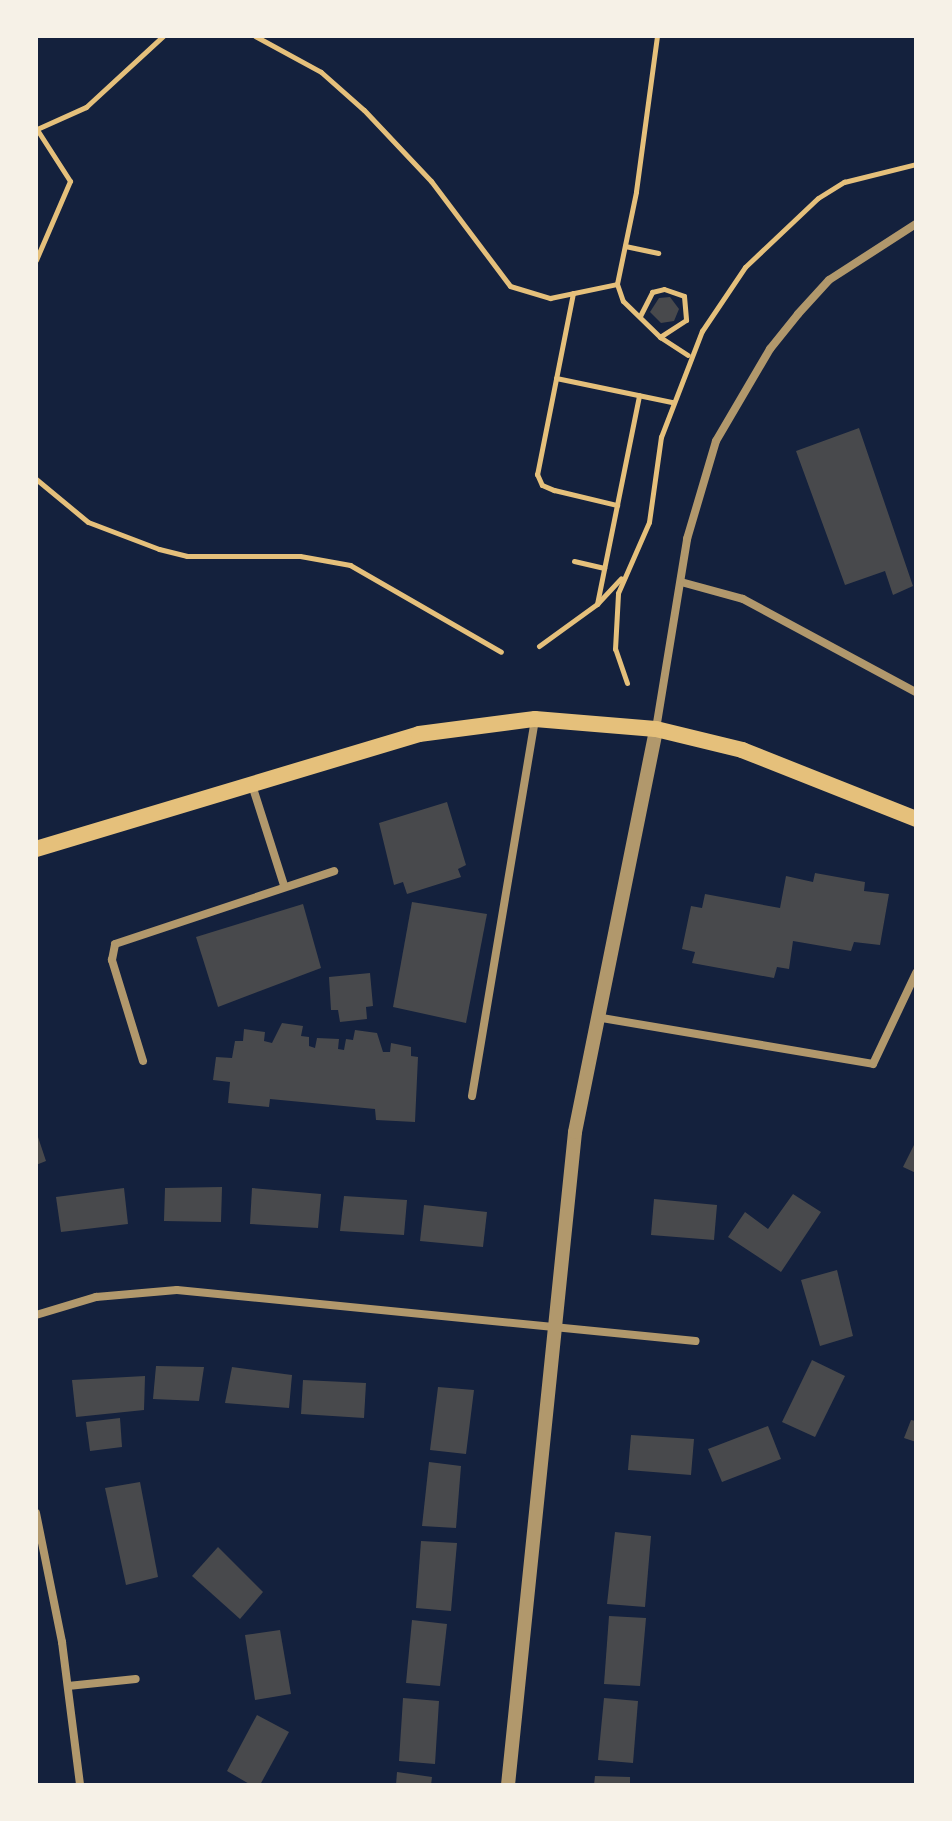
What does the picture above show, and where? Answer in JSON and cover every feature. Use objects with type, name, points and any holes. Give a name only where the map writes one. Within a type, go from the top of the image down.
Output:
[{"type":"main road","points":[[36,849],[419,734],[535,719],[656,729],[742,750],[916,819]]},
{"type":"street","points":[[508,1785],[575,1132],[656,729],[698,490],[716,441],[770,349],[829,280],[916,224]]},
{"type":"street","points":[[681,582],[743,599],[916,692]]},
{"type":"street","points":[[472,1096],[535,719]]},
{"type":"street","points":[[252,785],[284,885]]},
{"type":"street","points":[[143,1061],[112,960],[115,944],[284,885],[334,871]]},
{"type":"street","points":[[596,1017],[873,1064],[916,973]]},
{"type":"street","points":[[36,1315],[96,1297],[177,1290],[553,1324],[695,1341]]},
{"type":"street","points":[[36,1513],[68,1686],[80,1785]]},
{"type":"street","points":[[68,1686],[136,1679]]},
{"type":"path","points":[[36,260],[70,181],[36,129],[86,107],[163,36]]},
{"type":"path","points":[[255,36],[321,72],[364,110],[431,181],[510,286],[534,297],[617,284]]},
{"type":"path","points":[[657,36],[617,284],[623,301],[660,337],[688,355]]},
{"type":"path","points":[[627,683],[618,667],[613,620],[625,574],[649,522],[661,437],[688,355],[721,297],[745,267],[818,198],[844,182],[916,164]]},
{"type":"path","points":[[625,246],[658,253]]},
{"type":"path","points":[[640,316],[652,292],[664,289],[684,296],[686,320],[660,337]]},
{"type":"path","points":[[573,293],[537,474],[542,485],[617,505]]},
{"type":"path","points":[[556,378],[672,402]]},
{"type":"path","points":[[597,604],[639,395]]},
{"type":"path","points":[[36,479],[88,522],[159,549],[187,556],[300,556],[350,565],[501,652]]},
{"type":"path","points":[[574,561],[605,568]]},
{"type":"path","points":[[539,646],[597,604],[625,574]]},
{"type":"building","points":[[670,297],[679,309],[674,321],[661,323],[650,312],[659,298]]},
{"type":"building","points":[[859,428],[913,586],[893,595],[885,571],[845,585],[796,451]]},
{"type":"building","points":[[447,802],[466,865],[458,869],[461,877],[407,894],[403,882],[394,885],[379,823]]},
{"type":"building","points":[[815,873],[865,882],[864,891],[889,894],[880,945],[854,942],[851,951],[793,941],[789,969],[777,967],[774,978],[692,963],[695,952],[682,949],[691,906],[702,908],[705,894],[780,908],[786,876],[813,882]]},
{"type":"building","points":[[412,902],[487,914],[466,1023],[393,1007]]},
{"type":"building","points":[[303,904],[321,968],[218,1007],[196,937]]},
{"type":"building","points":[[370,973],[373,1006],[366,1007],[367,1019],[340,1022],[338,1010],[331,1010],[329,977]]},
{"type":"building","points":[[282,1023],[303,1026],[301,1036],[309,1037],[309,1046],[315,1048],[317,1038],[339,1039],[338,1049],[344,1050],[346,1039],[353,1040],[355,1030],[377,1033],[383,1052],[390,1052],[391,1043],[411,1047],[411,1056],[418,1057],[415,1122],[376,1120],[375,1109],[270,1099],[269,1107],[228,1103],[230,1082],[213,1080],[216,1057],[232,1058],[235,1041],[243,1041],[244,1029],[265,1032],[264,1041],[272,1043]]},
{"type":"building","points":[[36,1131],[46,1161],[36,1165]]},
{"type":"building","points":[[916,1141],[916,1173],[903,1167]]},
{"type":"building","points":[[222,1187],[221,1222],[164,1221],[165,1188]]},
{"type":"building","points":[[124,1188],[128,1224],[61,1232],[56,1197]]},
{"type":"building","points":[[252,1188],[321,1194],[318,1228],[250,1224]]},
{"type":"building","points":[[793,1194],[821,1212],[781,1272],[728,1237],[745,1212],[768,1229]]},
{"type":"building","points":[[344,1196],[407,1200],[404,1235],[340,1231]]},
{"type":"building","points":[[654,1199],[717,1205],[714,1240],[651,1235]]},
{"type":"building","points":[[424,1205],[487,1212],[483,1247],[420,1241]]},
{"type":"building","points":[[837,1270],[853,1336],[820,1346],[801,1280]]},
{"type":"building","points":[[812,1360],[845,1376],[815,1437],[782,1422]]},
{"type":"building","points":[[156,1366],[204,1367],[199,1401],[153,1399]]},
{"type":"building","points":[[232,1367],[292,1375],[289,1408],[225,1403]]},
{"type":"building","points":[[145,1376],[144,1410],[76,1417],[72,1380]]},
{"type":"building","points":[[303,1380],[366,1383],[364,1418],[301,1414]]},
{"type":"building","points":[[438,1387],[474,1390],[466,1454],[430,1450]]},
{"type":"building","points":[[120,1418],[122,1447],[90,1451],[86,1422]]},
{"type":"building","points":[[911,1420],[916,1421],[916,1442],[904,1438]]},
{"type":"building","points":[[768,1426],[781,1459],[722,1482],[708,1449]]},
{"type":"building","points":[[631,1435],[694,1439],[691,1475],[628,1470]]},
{"type":"building","points":[[429,1462],[461,1466],[456,1528],[422,1526]]},
{"type":"building","points":[[140,1482],[158,1577],[126,1585],[105,1488]]},
{"type":"building","points":[[615,1532],[651,1536],[645,1607],[607,1604]]},
{"type":"building","points":[[421,1541],[457,1543],[451,1611],[416,1608]]},
{"type":"building","points":[[218,1547],[263,1592],[240,1619],[192,1576]]},
{"type":"building","points":[[609,1616],[646,1618],[640,1686],[604,1684]]},
{"type":"building","points":[[412,1620],[447,1624],[440,1686],[406,1683]]},
{"type":"building","points":[[280,1630],[291,1694],[255,1700],[245,1635]]},
{"type":"building","points":[[403,1698],[439,1701],[435,1764],[399,1761]]},
{"type":"building","points":[[604,1698],[638,1701],[633,1763],[598,1760]]},
{"type":"building","points":[[257,1715],[289,1732],[260,1785],[251,1785],[227,1771]]},
{"type":"building","points":[[397,1772],[432,1777],[431,1785],[396,1785]]},
{"type":"building","points":[[595,1776],[630,1777],[630,1785],[594,1785]]}]
